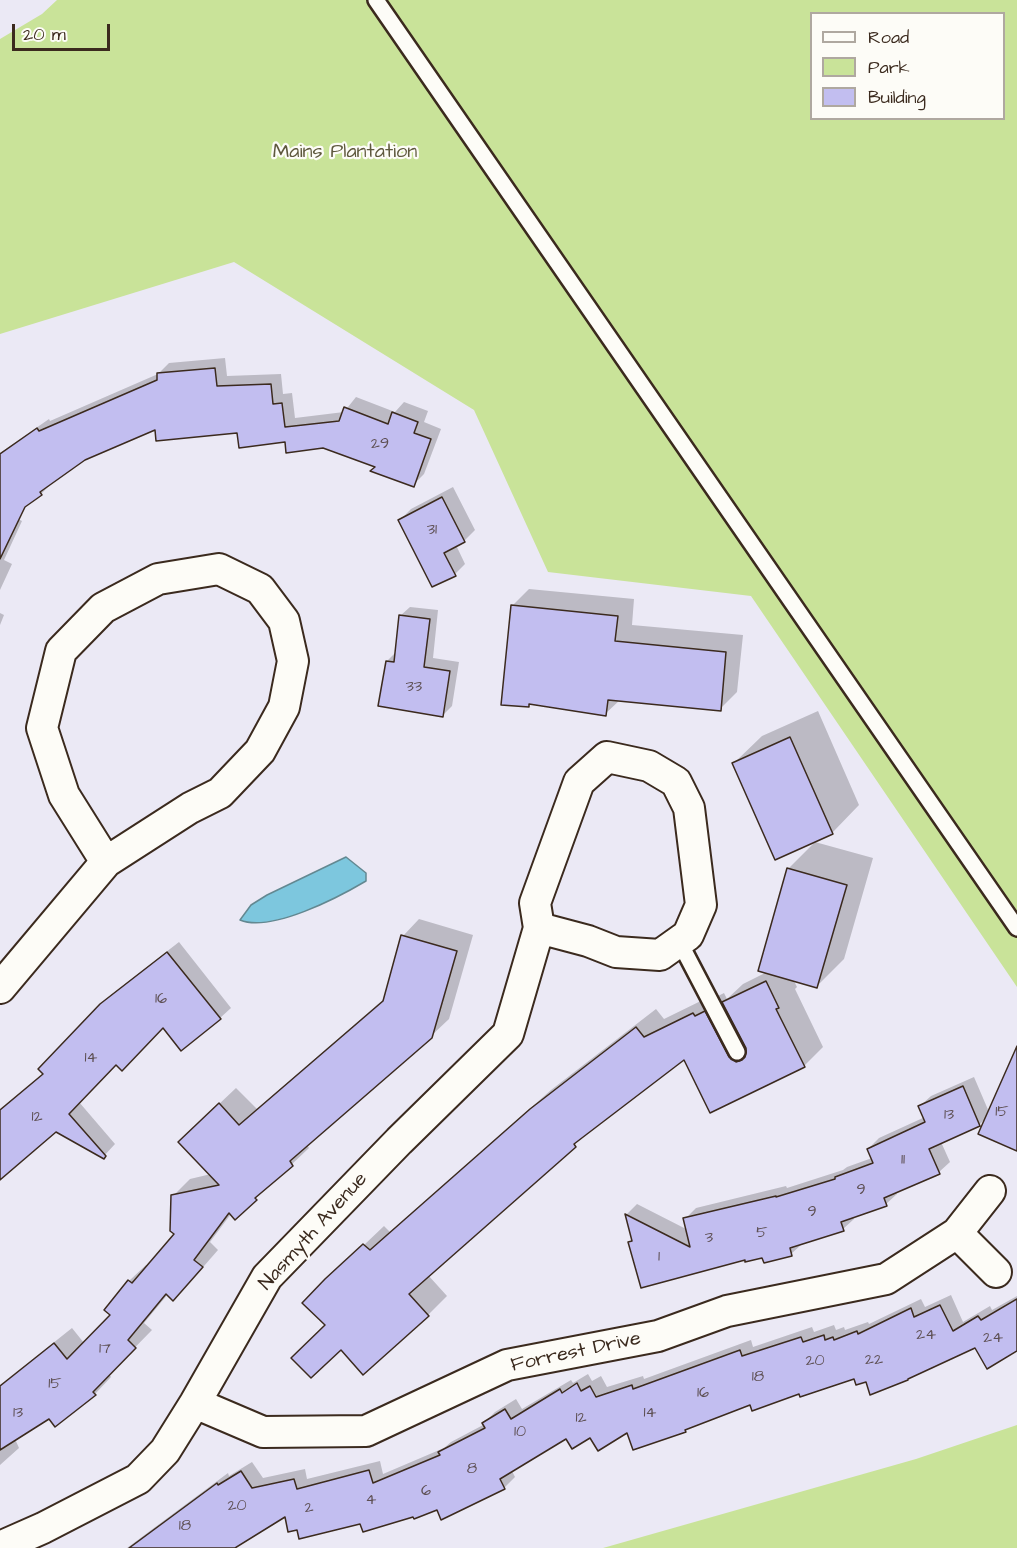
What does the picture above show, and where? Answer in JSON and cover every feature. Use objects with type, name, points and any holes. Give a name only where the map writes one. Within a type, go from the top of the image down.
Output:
[{"type":"street","points":[[0,988],[106,862],[190,808],[220,793],[261,751],[284,707],[293,661],[284,621],[260,589],[219,569],[158,579],[103,608],[61,651],[42,728],[64,795],[106,862]]},
{"type":"street","name":"Nasmyth Avenue","points":[[0,1547],[43,1528],[138,1479],[165,1450],[195,1403],[267,1277],[399,1141],[508,1034],[539,928],[535,903],[579,782],[607,757],[650,766],[676,782],[689,808],[700,905],[688,935],[660,955],[616,952],[588,941],[539,928]]},
{"type":"street","name":"Forrest Drive","points":[[195,1403],[263,1432],[366,1431],[507,1365],[658,1336],[727,1311],[886,1279],[957,1233],[990,1191]]},
{"type":"street","points":[[957,1233],[996,1272]]},
{"type":"lane","points":[[376,0],[1017,928]]},
{"type":"lane","points":[[679,941],[737,1052]]},
{"type":"green space","name":"Mains Plantation","points":[[57,0],[1017,0],[1017,987],[751,596],[548,572],[474,410],[234,262],[0,334],[0,39],[42,14]]},
{"type":"green space","points":[[1017,1425],[1017,1548],[603,1548],[916,1459]]},
{"type":"water","points":[[346,857],[366,873],[366,881],[322,904],[286,918],[253,923],[240,920],[251,905],[267,895]]},
{"type":"building","points":[[215,368],[217,386],[271,384],[273,404],[282,403],[285,427],[339,421],[344,407],[388,424],[392,412],[418,422],[414,433],[431,439],[414,487],[370,471],[375,467],[323,448],[286,453],[285,442],[239,448],[237,433],[156,441],[155,430],[85,460],[40,492],[42,495],[25,507],[0,559],[0,454],[37,428],[39,431],[157,380],[157,373]]},
{"type":"building","points":[[442,497],[465,542],[444,553],[456,576],[432,587],[398,520]]},
{"type":"building","points":[[511,605],[618,616],[615,641],[726,652],[721,711],[608,700],[606,716],[529,704],[529,707],[501,705]]},
{"type":"building","points":[[399,615],[430,619],[424,667],[450,671],[443,717],[378,706],[386,661],[394,662]]},
{"type":"building","points":[[790,737],[833,834],[775,860],[732,763]]},
{"type":"building","points":[[787,868],[847,885],[817,988],[758,971]]},
{"type":"building","points":[[401,935],[457,951],[432,1038],[290,1161],[293,1166],[255,1198],[257,1200],[235,1220],[229,1213],[194,1260],[203,1267],[173,1301],[166,1294],[128,1340],[136,1348],[93,1392],[96,1395],[55,1427],[49,1419],[0,1450],[0,1386],[54,1343],[67,1359],[110,1315],[104,1310],[128,1280],[132,1283],[174,1234],[170,1231],[171,1195],[219,1185],[178,1142],[219,1103],[239,1125],[383,1001]]},
{"type":"building","points":[[167,952],[221,1019],[181,1051],[163,1028],[122,1071],[116,1065],[69,1114],[106,1156],[104,1159],[56,1132],[0,1180],[0,1110],[43,1074],[38,1069],[100,1004]]},
{"type":"building","points":[[766,981],[779,1008],[776,1009],[805,1067],[710,1113],[684,1060],[574,1144],[576,1147],[409,1294],[429,1316],[363,1375],[341,1350],[311,1378],[291,1358],[325,1325],[302,1303],[325,1279],[363,1244],[370,1250],[530,1109],[636,1027],[644,1037],[693,1013],[695,1016],[705,1011],[729,1057],[736,1062],[742,1060],[745,1057],[746,1048],[722,1002]]},
{"type":"building","points":[[1017,1046],[1017,1151],[978,1134]]},
{"type":"building","points":[[963,1086],[980,1126],[929,1149],[940,1174],[884,1198],[887,1206],[841,1222],[844,1231],[790,1248],[792,1256],[764,1263],[762,1258],[745,1262],[745,1260],[641,1288],[628,1242],[632,1241],[625,1214],[690,1247],[683,1218],[776,1197],[835,1179],[835,1177],[873,1163],[867,1149],[925,1122],[918,1106]]},
{"type":"building","points":[[1017,1299],[1017,1351],[987,1369],[975,1348],[908,1380],[870,1395],[866,1382],[856,1385],[854,1379],[800,1397],[799,1394],[752,1411],[750,1405],[685,1430],[686,1432],[633,1450],[627,1433],[598,1451],[590,1438],[572,1449],[566,1439],[500,1479],[505,1489],[441,1520],[437,1510],[414,1519],[413,1517],[363,1532],[360,1524],[299,1539],[297,1530],[288,1532],[285,1517],[235,1548],[129,1548],[217,1483],[218,1485],[241,1471],[252,1488],[294,1479],[297,1489],[369,1470],[373,1483],[440,1455],[438,1452],[485,1428],[482,1423],[505,1409],[511,1419],[560,1389],[562,1393],[577,1383],[581,1391],[590,1386],[596,1397],[632,1385],[633,1389],[740,1350],[742,1356],[801,1337],[803,1342],[824,1335],[825,1340],[833,1337],[834,1340],[857,1331],[858,1334],[911,1308],[914,1317],[940,1305],[953,1331],[978,1316],[981,1320]]}]
